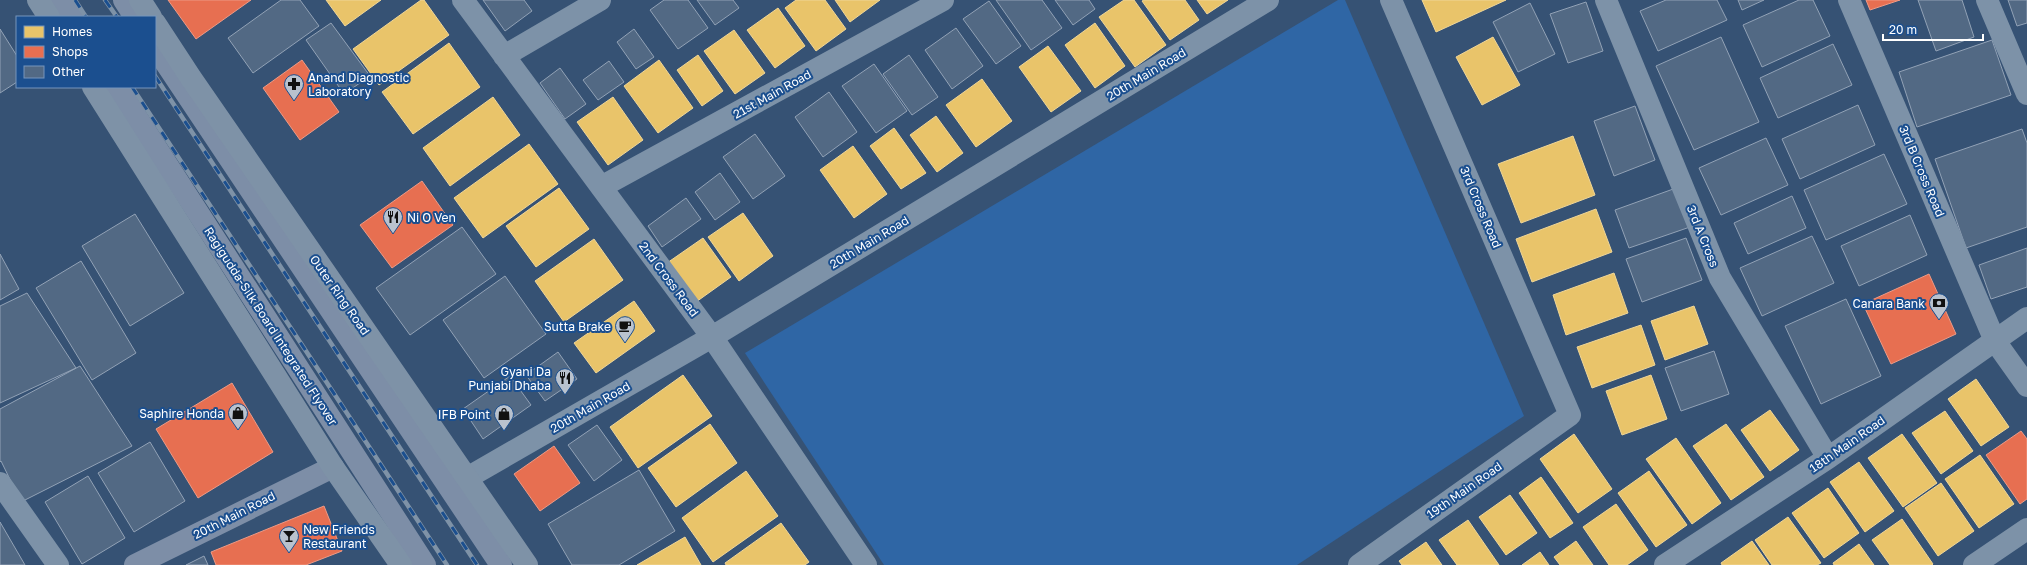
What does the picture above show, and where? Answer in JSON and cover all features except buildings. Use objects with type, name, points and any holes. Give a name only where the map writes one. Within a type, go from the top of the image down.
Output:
[{"type":"highway","points":[[38,0],[48,16]]},
{"type":"highway","points":[[140,0],[150,16]]},
{"type":"highway","name":"Outer Ring Road","points":[[156,24],[527,565]]},
{"type":"highway","points":[[94,88],[333,467],[401,565]]},
{"type":"main road","points":[[61,0],[71,16]]},
{"type":"main road","points":[[124,0],[134,16]]},
{"type":"main road","points":[[156,48],[501,565]]},
{"type":"main road","name":"Ragigudda-Silk Board Integrated Flyover","points":[[118,88],[424,565]]},
{"type":"main road","name":"20th Main Road","points":[[135,565],[333,467]]},
{"type":"street","name":"2nd Cross Road","points":[[463,0],[712,337],[866,565]]},
{"type":"street","points":[[504,56],[600,0]]},
{"type":"street","name":"21st Main Road","points":[[601,187],[943,0]]},
{"type":"street","name":"20th Main Road","points":[[467,478],[712,337],[1268,0]]},
{"type":"street","name":"3rd Cross Road","points":[[1391,0],[1570,415]]},
{"type":"street","name":"3rd A Cross","points":[[1606,0],[1720,278],[1828,458]]},
{"type":"street","name":"3rd B Cross Road","points":[[1849,0],[1995,341],[2027,386]]},
{"type":"street","points":[[1987,0],[2027,94]]},
{"type":"street","name":"18th Main Road","points":[[1664,565],[1828,458],[2027,318]]},
{"type":"street","name":"19th Main Road","points":[[1359,565],[1570,415]]},
{"type":"street","points":[[0,483],[58,565]]},
{"type":"street","points":[[1974,565],[2027,530]]},
{"type":"shaded area","points":[[1338,0],[1345,0],[1524,416],[1297,565],[884,565],[745,353]]},
{"type":"railway","points":[[75,0],[85,16]]},
{"type":"railway","points":[[105,0],[116,16]]},
{"type":"railway","points":[[156,78],[477,565]]},
{"type":"railway","points":[[133,88],[447,565]]},
{"type":"place","name":"Anand Diagnostic Laboratory","points":[[294,101]]},
{"type":"place","name":"Ni O Ven","points":[[393,234]]},
{"type":"place","name":"Canara Bank","points":[[1939,320]]},
{"type":"place","name":"Sutta Brake","points":[[625,343]]},
{"type":"place","name":"Gyani Da Punjabi Dhaba","points":[[565,395]]},
{"type":"place","name":"Saphire Honda","points":[[238,430]]},
{"type":"place","name":"IFB Point","points":[[504,431]]},
{"type":"place","name":"New Friends Restaurant","points":[[289,553]]}]
